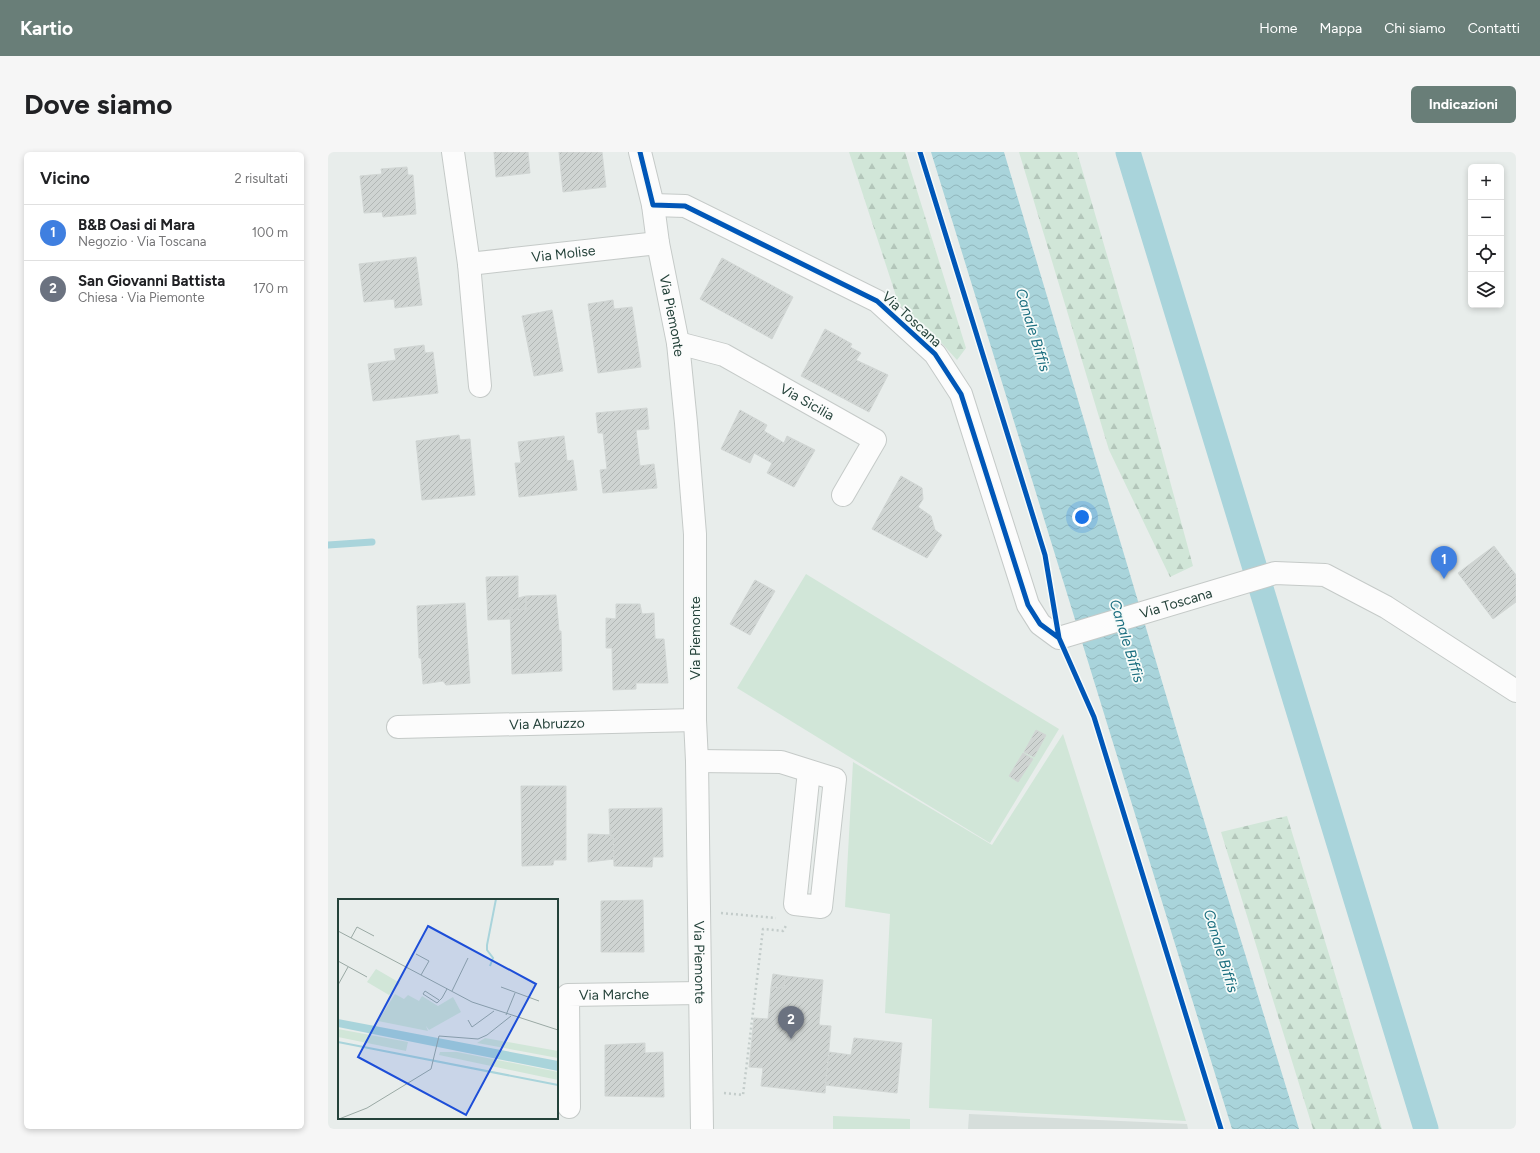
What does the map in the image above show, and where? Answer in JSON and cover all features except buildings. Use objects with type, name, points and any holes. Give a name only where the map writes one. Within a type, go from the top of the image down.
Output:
[{"type":"street","points":[[453,152],[469,264],[480,386]]},
{"type":"street","name":"Via Piemonte","points":[[640,152],[653,205],[658,243],[678,343],[695,534],[695,720],[697,761],[702,1129]]},
{"type":"street","name":"Via Toscana","points":[[653,205],[685,206],[877,301],[935,354],[960,394],[1028,605],[1040,624],[1059,638],[1275,573],[1325,575],[1386,607],[1516,691]]},
{"type":"street","name":"Via Molise","points":[[469,264],[658,243]]},
{"type":"street","name":"Via Sicilia","points":[[678,343],[724,355],[875,440],[843,495]]},
{"type":"street","name":"Via Abruzzo","points":[[398,727],[695,720]]},
{"type":"street","points":[[697,761],[781,762],[835,779],[820,907],[792,911]]},
{"type":"street","name":"Via Marche","points":[[569,1107],[568,995],[700,992]]},
{"type":"path","points":[[713,913],[792,911],[783,931],[763,929],[743,1095],[718,1093]]},
{"type":"shaded area","points":[[969,1114],[1187,1124],[1188,1129],[968,1129]]},
{"type":"green space","points":[[849,152],[905,152],[966,348],[957,360],[928,328],[899,305]]},
{"type":"green space","points":[[1019,152],[1077,152],[1132,341],[1193,566],[1170,577],[1109,450]]},
{"type":"green space","points":[[806,574],[1059,729],[990,843],[737,688]]},
{"type":"green space","points":[[1063,734],[1186,1121],[929,1108],[932,1019],[885,1013],[890,914],[845,907],[853,762],[992,845]]},
{"type":"green space","points":[[1287,816],[1382,1129],[1313,1129],[1221,832]]},
{"type":"green space","points":[[833,1116],[910,1119],[910,1129],[833,1129]]},
{"type":"water","name":"Canale Biffis","points":[[931,152],[1004,152],[1186,762],[1299,1129],[1232,1129]]},
{"type":"waterway","points":[[1128,152],[1426,1129]]},
{"type":"waterway","points":[[328,545],[372,542]]},
{"type":"cycle path","points":[[640,152],[653,205],[685,206],[877,301],[935,354],[961,394],[1028,605],[1040,624],[1059,638]]},
{"type":"cycle path","points":[[920,152],[1045,555],[1059,638],[1094,717],[1221,1129]]},
{"type":"place","name":"B&B Oasi di Mara","points":[[1444,579]]},
{"type":"place","name":"San Giovanni Battista","points":[[791,1039]]}]
